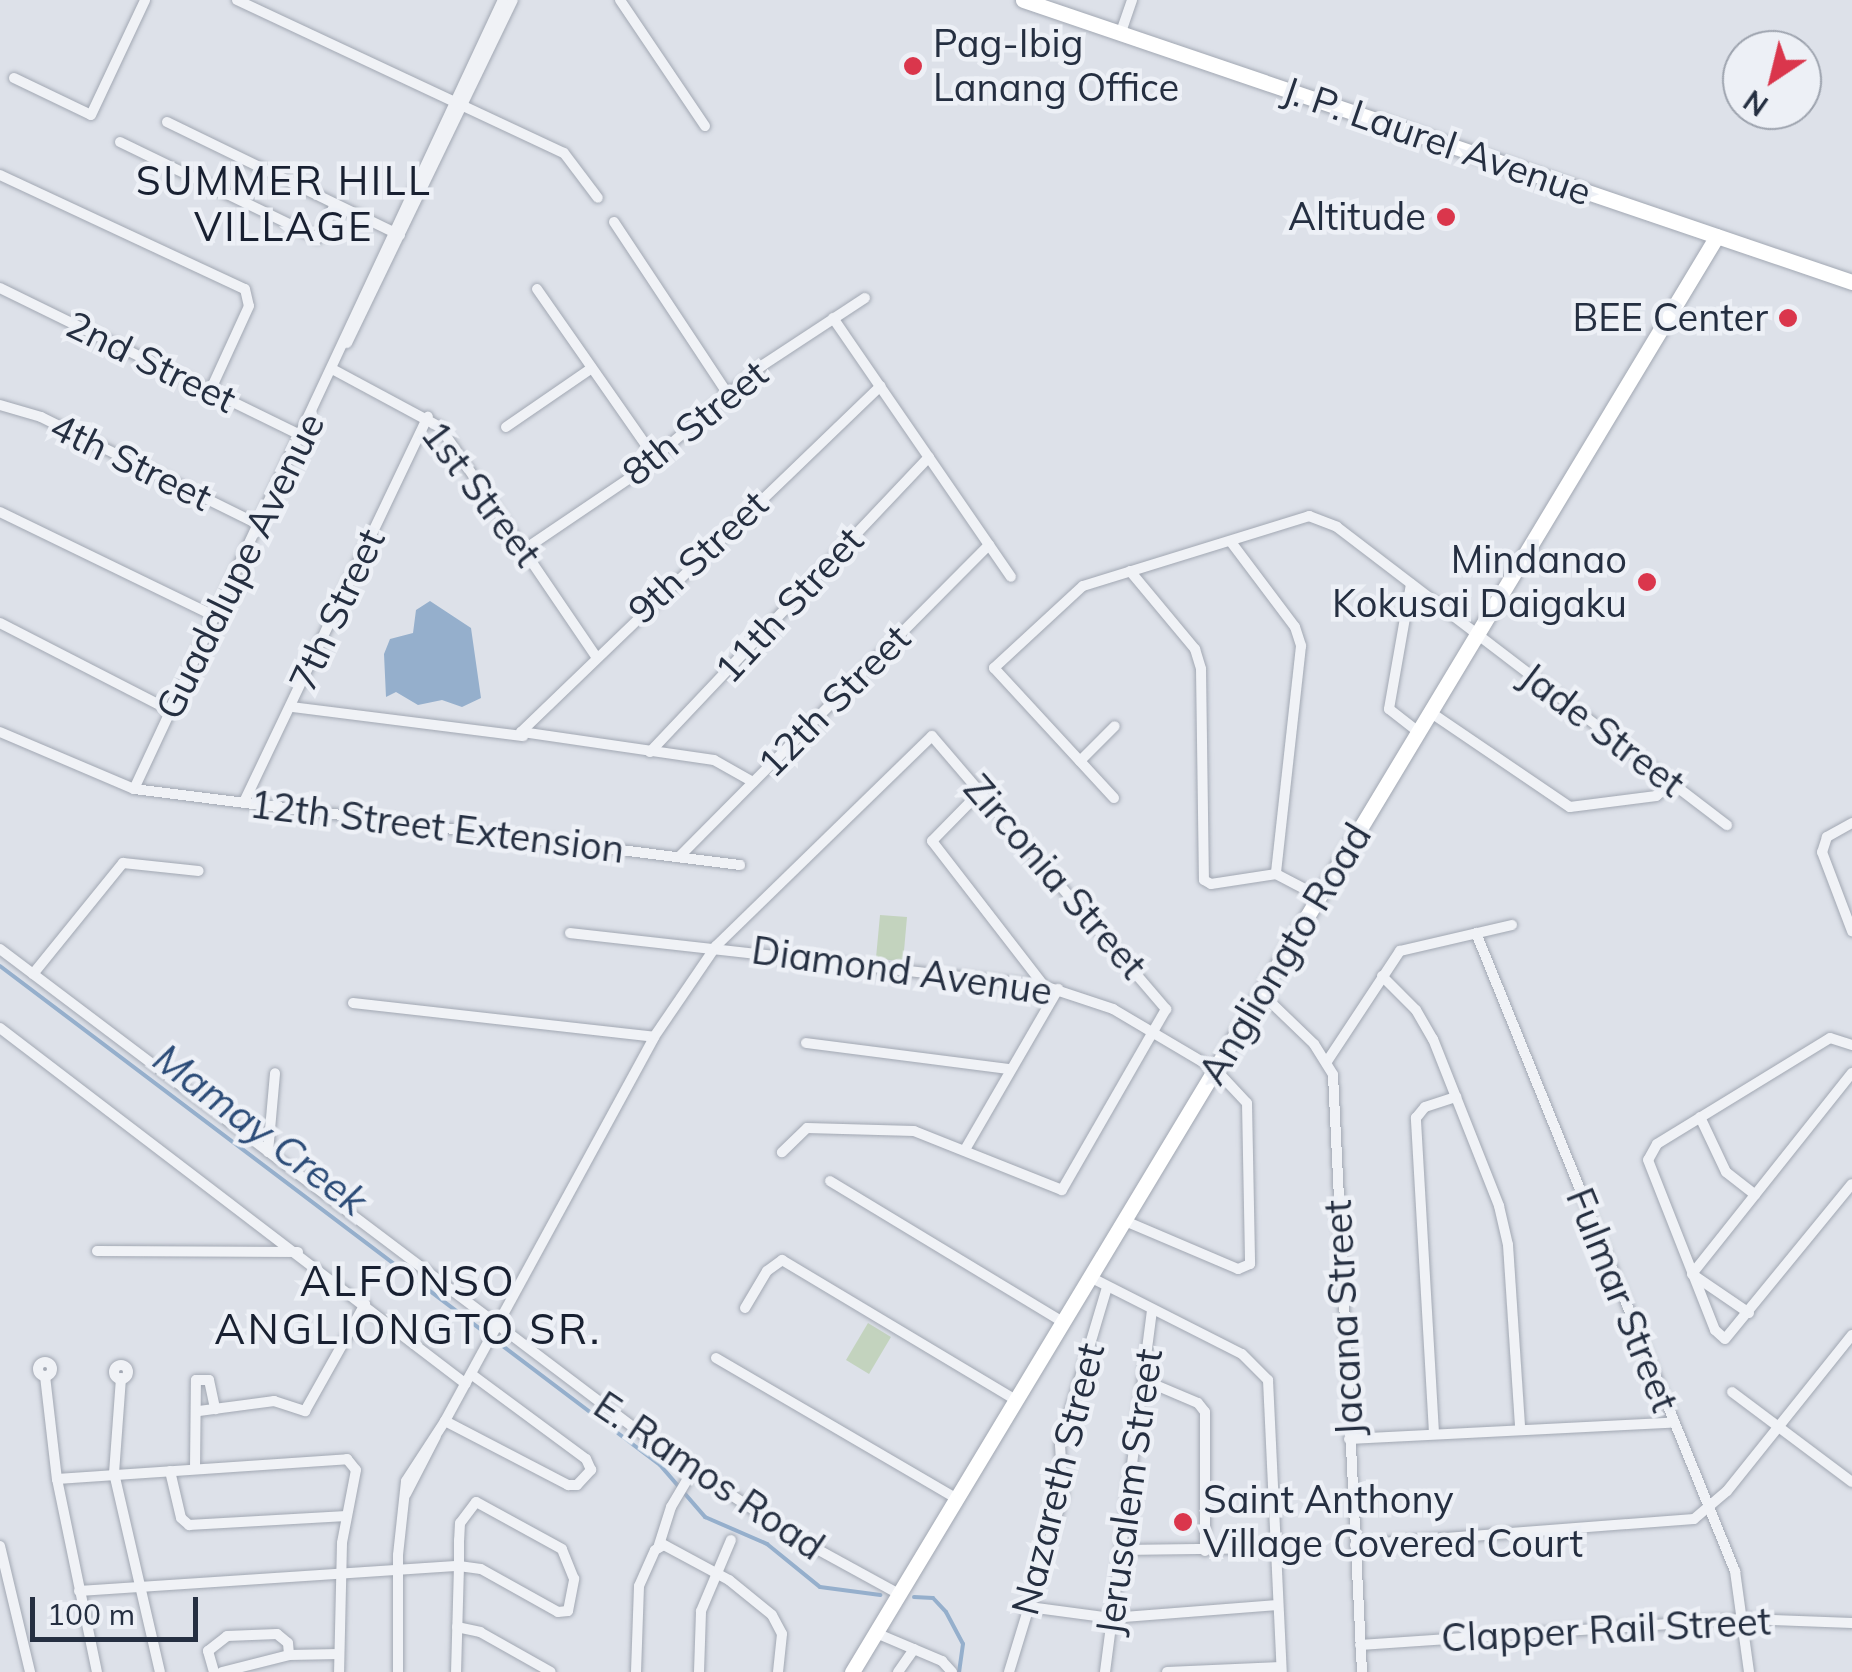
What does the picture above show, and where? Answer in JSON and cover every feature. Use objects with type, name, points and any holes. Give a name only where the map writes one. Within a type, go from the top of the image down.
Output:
[{"type":"main road","name":"J. P. Laurel Avenue","points":[[1023,0],[1852,282]]},
{"type":"main road","name":"Angliongto Road","points":[[852,1672],[1717,236]]},
{"type":"street","points":[[14,78],[91,116],[145,0]]},
{"type":"street","points":[[237,0],[457,107],[564,153],[598,198]]},
{"type":"street","name":"Guadalupe Avenue","points":[[134,790],[398,234],[503,0]]},
{"type":"street","name":"Guadalupe Avenue","points":[[457,107],[512,0]]},
{"type":"street","points":[[620,0],[705,126]]},
{"type":"street","points":[[1121,32],[1132,0]]},
{"type":"street","points":[[166,122],[398,234]]},
{"type":"street","points":[[120,142],[318,238],[335,204]]},
{"type":"street","points":[[0,175],[244,289],[249,306],[210,391]]},
{"type":"street","points":[[614,222],[727,394]]},
{"type":"street","name":"2nd Street","points":[[0,288],[302,436]]},
{"type":"street","points":[[537,289],[655,458]]},
{"type":"street","name":"8th Street","points":[[525,549],[655,458],[727,394],[865,298]]},
{"type":"street","points":[[834,318],[1010,576]]},
{"type":"street","points":[[506,427],[592,368]]},
{"type":"street","name":"1st Street","points":[[334,370],[428,417],[525,549],[595,656]]},
{"type":"street","name":"9th Street","points":[[522,734],[595,656],[880,386]]},
{"type":"street","name":"4th Street","points":[[0,406],[41,416],[260,526]]},
{"type":"street","name":"7th Street","points":[[244,802],[428,417]]},
{"type":"street","name":"11th Street","points":[[650,752],[928,457]]},
{"type":"street","points":[[0,512],[216,617]]},
{"type":"street","name":"Jade Street","points":[[1231,542],[1319,517],[1726,824]]},
{"type":"street","points":[[1114,798],[994,668],[1074,591],[1231,542],[1295,628],[1302,646],[1276,874]]},
{"type":"street","name":"12th Street","points":[[679,858],[989,544]]},
{"type":"street","points":[[1130,571],[1196,649],[1202,669],[1201,873],[1210,884],[1276,874],[1318,896]]},
{"type":"street","points":[[1411,584],[1389,709],[1418,732]]},
{"type":"street","points":[[0,623],[171,711]]},
{"type":"street","points":[[292,707],[724,762],[753,782]]},
{"type":"street","points":[[1430,712],[1570,807],[1656,796],[1672,783]]},
{"type":"street","points":[[1080,761],[1115,726]]},
{"type":"street","name":"12th Street Extension","points":[[0,732],[134,790],[740,865]]},
{"type":"street","name":"Zirconia Street","points":[[716,946],[922,739],[936,738],[1164,1003],[1156,1032]]},
{"type":"street","points":[[981,791],[932,842],[1044,986]]},
{"type":"street","points":[[1852,823],[1824,841],[1824,860],[1852,931]]},
{"type":"street","points":[[33,974],[123,863],[199,871]]},
{"type":"street","points":[[1260,992],[1328,1060],[1382,976],[1407,946],[1512,925]]},
{"type":"street","name":"Diamond Avenue","points":[[570,933],[716,946],[1044,986],[1156,1032],[1216,1070],[1242,1094],[1250,1114],[1250,1264],[1238,1270],[1125,1220]]},
{"type":"street","name":"Fulmar Street","points":[[1476,933],[1670,1423],[1735,1571],[1746,1619],[1749,1672]]},
{"type":"street","points":[[398,1672],[398,1568],[406,1494],[434,1450],[436,1435],[654,1037],[716,946]]},
{"type":"street","name":"E. Ramos Road","points":[[0,949],[268,1152],[492,1335],[692,1470],[899,1594]]},
{"type":"street","points":[[1382,976],[1416,1010],[1456,1097],[1508,1245],[1520,1428]]},
{"type":"street","points":[[966,1148],[1058,989]]},
{"type":"street","points":[[353,1004],[654,1037]]},
{"type":"street","points":[[0,1028],[365,1304],[586,1459],[591,1470],[577,1486],[568,1485],[445,1422]]},
{"type":"street","points":[[782,1152],[798,1133],[828,1125],[914,1131],[966,1148],[1062,1190],[1156,1032]]},
{"type":"street","points":[[1852,1045],[1830,1038],[1657,1144],[1648,1160],[1716,1332],[1725,1339],[1852,1184]]},
{"type":"street","points":[[806,1044],[1009,1069]]},
{"type":"street","name":"Jacana Street","points":[[1328,1060],[1334,1090],[1362,1672]]},
{"type":"street","points":[[268,1152],[275,1073]]},
{"type":"street","points":[[1692,1274],[1852,1073]]},
{"type":"street","points":[[1434,1433],[1416,1118],[1425,1106],[1456,1097]]},
{"type":"street","points":[[1700,1117],[1726,1172],[1755,1195]]},
{"type":"street","points":[[830,1181],[1064,1322]]},
{"type":"street","points":[[97,1251],[299,1252]]},
{"type":"street","points":[[745,1308],[778,1260],[1016,1400]]},
{"type":"street","points":[[1692,1274],[1749,1312]]},
{"type":"street","points":[[1090,1277],[1152,1312],[1242,1354],[1268,1380],[1281,1669],[1167,1672]]},
{"type":"street","name":"Nazareth Street","points":[[1010,1672],[1063,1495],[1060,1445],[1106,1287]]},
{"type":"street","points":[[199,1411],[274,1401],[305,1411],[365,1304]]},
{"type":"street","name":"Jerusalem Street","points":[[1104,1672],[1146,1381],[1152,1312]]},
{"type":"street","points":[[1355,1545],[1680,1524],[1710,1510],[1852,1335]]},
{"type":"street","points":[[716,1358],[956,1499]]},
{"type":"street","points":[[45,1376],[57,1479],[98,1672]]},
{"type":"street","points":[[121,1378],[114,1472],[160,1672]]},
{"type":"street","points":[[195,1469],[199,1411],[194,1385],[200,1378],[209,1380],[215,1409]]},
{"type":"street","points":[[1146,1381],[1198,1403],[1205,1412],[1205,1551]]},
{"type":"street","points":[[1732,1392],[1852,1482]]},
{"type":"street","points":[[1350,1439],[1670,1423]]},
{"type":"street","points":[[57,1479],[114,1472],[353,1464],[341,1572],[338,1672]]},
{"type":"street","points":[[636,1672],[639,1586],[657,1549],[670,1508],[692,1470]]},
{"type":"street","points":[[170,1471],[181,1518],[189,1524],[346,1516]]},
{"type":"street","points":[[79,1591],[459,1566],[481,1569],[564,1613],[574,1586],[568,1557],[484,1505],[469,1503],[460,1523],[459,1566],[457,1627],[456,1672]]},
{"type":"street","points":[[699,1672],[701,1611],[731,1540]]},
{"type":"street","points":[[0,1546],[30,1672]]},
{"type":"street","points":[[657,1549],[669,1546],[716,1571],[780,1624],[778,1672]]},
{"type":"street","points":[[1121,1550],[1274,1548]]},
{"type":"street","points":[[1029,1607],[1111,1618],[1277,1606]]},
{"type":"street","name":"Clapper Rail Street","points":[[1360,1644],[1746,1619],[1852,1623]]},
{"type":"street","points":[[457,1627],[480,1632],[551,1672]]},
{"type":"street","points":[[876,1632],[951,1670]]},
{"type":"street","points":[[214,1672],[208,1651],[227,1636],[276,1634],[288,1643],[289,1655]]},
{"type":"street","points":[[898,1672],[914,1649]]},
{"type":"street","points":[[222,1672],[289,1655],[339,1654]]},
{"type":"green space","points":[[880,915],[907,917],[903,962],[876,958]]},
{"type":"green space","points":[[868,1323],[891,1337],[869,1374],[846,1360]]},
{"type":"water","points":[[430,601],[471,628],[481,698],[462,707],[442,700],[418,705],[396,692],[386,697],[384,654],[390,639],[413,633],[416,610]]},
{"type":"waterway","name":"Mamay Creek","points":[[0,966],[660,1465],[705,1517],[767,1544],[820,1587],[880,1595]]},
{"type":"waterway","name":"Mamay Creek","points":[[914,1597],[933,1598],[946,1612],[963,1644],[959,1672]]},
{"type":"place","name":"Pag-Ibig Lanang Office","points":[[913,66]]},
{"type":"place","name":"Altitude","points":[[1446,217]]},
{"type":"place","name":"BEE Center","points":[[1788,318]]},
{"type":"place","name":"Mindanao Kokusai Daigaku","points":[[1647,582]]},
{"type":"place","name":"Saint Anthony Village Covered Court","points":[[1183,1522]]},
{"type":"district","name":"SUMMER HILL VILLAGE","points":[[284,203]]},
{"type":"district","name":"ALFONSO ANGLIONGTO SR.","points":[[408,1305]]}]
